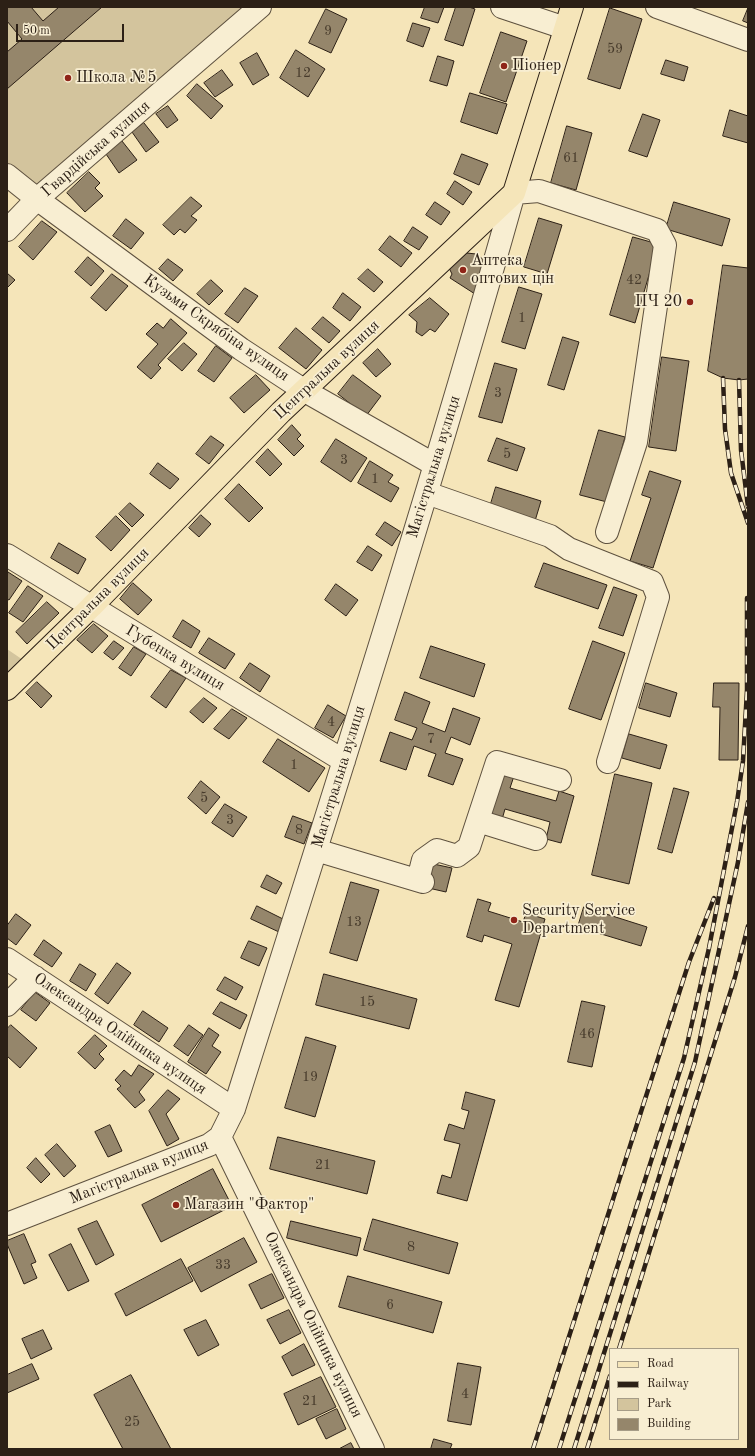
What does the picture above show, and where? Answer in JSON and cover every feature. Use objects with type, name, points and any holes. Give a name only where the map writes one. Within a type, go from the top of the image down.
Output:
[{"type":"main road","name":"Центральна вулиця","points":[[7,689],[91,607],[281,412],[514,193],[572,7]]},
{"type":"street","name":"Гвардійська вулиця","points":[[7,230],[37,199],[260,7]]},
{"type":"street","points":[[502,7],[565,28]]},
{"type":"street","points":[[657,7],[748,40]]},
{"type":"street","name":"Кузьми Скрябіна вулиця","points":[[7,175],[37,199],[241,349],[305,391],[435,465]]},
{"type":"street","points":[[514,193],[539,191],[657,230],[665,245],[636,442],[607,532]]},
{"type":"street","name":"Магістральна вулиця","points":[[7,1224],[209,1145],[220,1137],[234,1109],[427,493],[514,193]]},
{"type":"street","points":[[427,493],[550,536],[569,549],[652,582],[658,597],[608,762]]},
{"type":"street","name":"Губенка вулиця","points":[[7,555],[344,761]]},
{"type":"street","points":[[316,850],[420,881],[424,860],[436,850],[457,856],[469,847],[497,762],[560,780]]},
{"type":"street","points":[[478,821],[536,839]]},
{"type":"street","name":"Олександра Олійника вулиця","points":[[7,960],[234,1109]]},
{"type":"street","points":[[7,1005],[35,977]]},
{"type":"street","name":"Олександра Олійника вулиця","points":[[220,1137],[373,1449]]},
{"type":"green space","name":"Школа №5","points":[[7,7],[260,7],[37,199],[7,175]]},
{"type":"green space","points":[[7,649],[26,662],[7,681]]},
{"type":"building","name":"Школа №5","points":[[7,7],[31,7],[43,21],[59,7],[102,7],[7,89],[7,52],[22,39],[7,21]]},
{"type":"building","points":[[425,7],[444,7],[438,23],[421,18]]},
{"type":"building","points":[[456,7],[469,7],[475,9],[463,46],[445,40]]},
{"type":"building","points":[[610,8],[642,19],[620,89],[588,79]]},
{"type":"building","points":[[748,8],[748,23],[743,21]]},
{"type":"building","points":[[326,9],[347,19],[331,53],[309,43]]},
{"type":"building","points":[[413,23],[430,28],[423,47],[407,41]]},
{"type":"building","points":[[501,32],[527,41],[506,102],[480,93]]},
{"type":"building","points":[[296,50],[325,69],[308,97],[280,78]]},
{"type":"building","points":[[257,53],[269,75],[253,85],[240,63]]},
{"type":"building","points":[[438,56],[454,61],[447,86],[430,81]]},
{"type":"building","points":[[666,60],[688,67],[684,81],[661,74]]},
{"type":"building","points":[[222,70],[233,85],[215,97],[204,83]]},
{"type":"building","points":[[197,84],[223,106],[211,119],[187,96]]},
{"type":"building","points":[[470,93],[507,104],[497,134],[461,122]]},
{"type":"building","points":[[168,106],[178,120],[167,128],[156,114]]},
{"type":"building","points":[[730,110],[748,116],[748,143],[723,136]]},
{"type":"building","points":[[643,114],[660,120],[647,157],[629,151]]},
{"type":"building","points":[[144,123],[159,142],[146,152],[132,132]]},
{"type":"building","points":[[567,126],[592,133],[576,190],[551,183]]},
{"type":"building","points":[[122,141],[137,160],[119,173],[106,154]]},
{"type":"building","points":[[462,154],[488,164],[479,185],[454,174]]},
{"type":"building","points":[[89,172],[100,183],[95,188],[103,196],[85,212],[67,193]]},
{"type":"building","points":[[455,181],[472,192],[463,205],[447,194]]},
{"type":"building","points":[[191,197],[202,206],[191,216],[197,220],[185,233],[180,229],[174,235],[163,225]]},
{"type":"building","points":[[435,202],[450,212],[441,225],[426,215]]},
{"type":"building","points":[[674,202],[730,219],[722,246],[666,229]]},
{"type":"building","points":[[539,218],[562,225],[547,274],[524,267]]},
{"type":"building","points":[[126,219],[144,233],[131,249],[113,236]]},
{"type":"building","points":[[42,221],[57,232],[33,260],[19,247]]},
{"type":"building","points":[[413,227],[428,237],[419,250],[404,241]]},
{"type":"building","points":[[390,236],[412,253],[401,267],[379,250]]},
{"type":"building","points":[[633,237],[658,244],[635,323],[610,315]]},
{"type":"building","points":[[467,253],[476,254],[484,260],[475,294],[450,278],[452,274],[449,268]]},
{"type":"building","points":[[88,257],[104,271],[91,286],[75,272]]},
{"type":"building","points":[[168,259],[183,270],[173,281],[159,269]]},
{"type":"building","points":[[723,265],[748,268],[748,379],[739,380],[723,378],[708,371]]},
{"type":"building","points":[[368,269],[383,282],[374,292],[358,279]]},
{"type":"building","points":[[7,273],[15,280],[7,288]]},
{"type":"building","points":[[112,274],[128,286],[106,311],[91,298]]},
{"type":"building","points":[[211,280],[223,291],[209,305],[197,294]]},
{"type":"building","points":[[519,287],[542,294],[525,349],[502,342]]},
{"type":"building","points":[[245,288],[258,296],[238,323],[225,314]]},
{"type":"building","points":[[343,293],[361,307],[350,321],[333,308]]},
{"type":"building","points":[[430,298],[449,314],[435,332],[430,329],[422,336],[416,332],[417,322],[409,315]]},
{"type":"building","points":[[323,317],[340,331],[329,343],[312,329]]},
{"type":"building","points":[[171,319],[187,333],[158,365],[161,368],[151,379],[137,367],[158,344],[146,334],[157,323],[163,328]]},
{"type":"building","points":[[296,328],[322,350],[306,369],[279,348]]},
{"type":"building","points":[[563,337],[579,342],[564,390],[548,385]]},
{"type":"building","points":[[184,343],[197,354],[182,371],[168,359]]},
{"type":"building","points":[[216,346],[232,358],[214,382],[198,371]]},
{"type":"building","points":[[378,349],[391,364],[376,377],[363,363]]},
{"type":"building","points":[[662,357],[689,361],[676,451],[649,447]]},
{"type":"building","points":[[495,363],[517,369],[502,423],[479,417]]},
{"type":"building","points":[[256,375],[270,390],[244,413],[230,398]]},
{"type":"building","points":[[353,375],[381,396],[366,416],[338,394]]},
{"type":"building","points":[[292,425],[301,435],[297,439],[304,446],[294,456],[278,440]]},
{"type":"building","points":[[599,430],[625,437],[607,502],[580,495]]},
{"type":"building","points":[[211,436],[224,445],[209,464],[196,454]]},
{"type":"building","points":[[497,438],[525,448],[517,471],[488,461]]},
{"type":"building","points":[[336,439],[367,458],[351,482],[321,462]]},
{"type":"building","points":[[268,449],[282,464],[270,476],[256,462]]},
{"type":"building","points":[[370,461],[393,475],[388,482],[399,488],[391,502],[358,483]]},
{"type":"building","points":[[158,463],[179,479],[170,489],[150,474]]},
{"type":"building","points":[[650,471],[681,481],[653,568],[630,561],[651,498],[642,495]]},
{"type":"building","points":[[239,484],[263,508],[249,522],[225,499]]},
{"type":"building","points":[[496,487],[541,501],[535,521],[490,507]]},
{"type":"building","points":[[130,503],[144,515],[132,527],[119,514]]},
{"type":"building","points":[[201,515],[211,524],[199,537],[189,528]]},
{"type":"building","points":[[116,516],[130,530],[111,551],[96,537]]},
{"type":"building","points":[[385,522],[401,532],[392,546],[376,535]]},
{"type":"building","points":[[59,543],[86,559],[78,574],[51,558]]},
{"type":"building","points":[[368,546],[382,555],[372,571],[357,562]]},
{"type":"building","points":[[544,563],[607,585],[598,609],[535,587]]},
{"type":"building","points":[[8,572],[22,581],[9,600],[7,599]]},
{"type":"building","points":[[133,583],[152,600],[138,615],[120,599]]},
{"type":"building","points":[[336,584],[358,600],[346,616],[325,600]]},
{"type":"building","points":[[28,586],[43,596],[23,622],[9,613]]},
{"type":"building","points":[[614,587],[637,595],[623,636],[599,628]]},
{"type":"building","points":[[47,602],[59,613],[27,644],[16,632]]},
{"type":"building","points":[[183,620],[200,631],[191,648],[173,637]]},
{"type":"building","points":[[94,624],[108,636],[92,653],[77,640]]},
{"type":"building","points":[[209,638],[235,654],[225,669],[199,653]]},
{"type":"building","points":[[114,641],[124,648],[113,660],[104,653]]},
{"type":"building","points":[[593,641],[625,653],[601,720],[569,709]]},
{"type":"building","points":[[431,646],[485,664],[474,697],[420,678]]},
{"type":"building","points":[[134,647],[146,654],[131,676],[119,668]]},
{"type":"building","points":[[250,663],[270,676],[260,692],[240,678]]},
{"type":"building","points":[[171,670],[186,678],[166,708],[151,697]]},
{"type":"building","points":[[37,682],[52,696],[41,708],[26,693]]},
{"type":"building","points":[[646,683],[677,693],[670,717],[639,708]]},
{"type":"building","points":[[714,683],[739,683],[738,760],[719,760],[720,707],[713,707]]},
{"type":"building","points":[[405,692],[430,702],[422,723],[445,732],[453,708],[480,718],[470,745],[451,737],[445,753],[463,759],[453,785],[428,776],[436,754],[414,746],[406,770],[380,761],[390,732],[412,740],[417,728],[395,720]]},
{"type":"building","points":[[204,698],[217,708],[203,723],[190,712]]},
{"type":"building","points":[[328,705],[346,716],[333,738],[315,728]]},
{"type":"building","points":[[232,709],[247,718],[229,739],[214,729]]},
{"type":"building","points":[[629,734],[667,745],[660,769],[622,758]]},
{"type":"building","points":[[278,739],[325,768],[309,792],[263,762]]},
{"type":"building","points":[[499,768],[515,773],[510,788],[556,801],[559,791],[574,796],[561,843],[546,839],[550,822],[505,809],[501,823],[485,818]]},
{"type":"building","points":[[615,774],[652,783],[629,884],[592,875]]},
{"type":"building","points":[[201,781],[220,797],[206,814],[188,798]]},
{"type":"building","points":[[674,788],[689,792],[672,853],[658,849]]},
{"type":"building","points":[[225,804],[247,817],[233,837],[212,823]]},
{"type":"building","points":[[293,816],[312,823],[304,844],[285,837]]},
{"type":"building","points":[[429,863],[452,868],[446,892],[424,887]]},
{"type":"building","points":[[267,875],[282,883],[276,894],[261,887]]},
{"type":"building","points":[[351,882],[379,890],[357,961],[330,953]]},
{"type":"building","points":[[478,899],[491,903],[488,911],[523,922],[526,913],[545,919],[519,1007],[495,1000],[512,944],[484,935],[482,942],[467,937]]},
{"type":"building","points":[[257,906],[285,920],[279,932],[251,919]]},
{"type":"building","points":[[584,907],[647,927],[641,946],[578,927]]},
{"type":"building","points":[[16,914],[31,925],[16,945],[7,938],[7,926]]},
{"type":"building","points":[[44,940],[62,953],[52,967],[34,955]]},
{"type":"building","points":[[249,941],[267,948],[259,966],[241,958]]},
{"type":"building","points":[[117,963],[131,973],[108,1004],[95,994]]},
{"type":"building","points":[[80,964],[96,974],[86,991],[70,981]]},
{"type":"building","points":[[324,974],[417,999],[409,1029],[316,1005]]},
{"type":"building","points":[[225,977],[243,987],[236,1000],[217,990]]},
{"type":"building","points":[[35,992],[50,1003],[36,1021],[21,1010]]},
{"type":"building","points":[[582,1001],[605,1006],[592,1067],[568,1062]]},
{"type":"building","points":[[221,1002],[247,1015],[240,1029],[213,1014]]},
{"type":"building","points":[[143,1011],[168,1028],[159,1042],[134,1025]]},
{"type":"building","points":[[11,1025],[37,1048],[20,1068],[7,1056],[7,1029]]},
{"type":"building","points":[[189,1025],[203,1035],[188,1056],[174,1046]]},
{"type":"building","points":[[209,1028],[219,1035],[212,1046],[221,1052],[206,1074],[188,1062]]},
{"type":"building","points":[[95,1035],[107,1046],[99,1054],[104,1059],[95,1069],[78,1053]]},
{"type":"building","points":[[306,1037],[336,1046],[315,1117],[285,1108]]},
{"type":"building","points":[[139,1065],[154,1074],[139,1092],[145,1100],[135,1108],[117,1089],[121,1086],[115,1080],[124,1070],[131,1076]]},
{"type":"building","points":[[168,1090],[180,1099],[166,1114],[179,1139],[167,1146],[149,1111]]},
{"type":"building","points":[[466,1092],[495,1100],[467,1201],[437,1193],[442,1175],[451,1178],[460,1144],[444,1140],[449,1124],[464,1129],[469,1111],[462,1109]]},
{"type":"building","points":[[110,1125],[122,1151],[108,1157],[95,1132]]},
{"type":"building","points":[[278,1137],[375,1161],[367,1194],[270,1169]]},
{"type":"building","points":[[57,1144],[76,1166],[64,1177],[45,1155]]},
{"type":"building","points":[[36,1158],[50,1174],[41,1183],[27,1168]]},
{"type":"building","points":[[213,1169],[232,1206],[161,1242],[142,1205]]},
{"type":"building","points":[[373,1219],[458,1243],[449,1274],[364,1250]]},
{"type":"building","points":[[97,1221],[114,1255],[96,1265],[78,1229]]},
{"type":"building","points":[[291,1221],[361,1238],[357,1256],[287,1238]]},
{"type":"building","points":[[24,1234],[36,1262],[31,1264],[37,1278],[24,1284],[7,1241]]},
{"type":"building","points":[[244,1238],[257,1262],[201,1292],[188,1268]]},
{"type":"building","points":[[71,1244],[89,1281],[68,1291],[49,1255]]},
{"type":"building","points":[[181,1259],[193,1281],[126,1316],[115,1294]]},
{"type":"building","points":[[272,1274],[284,1298],[261,1309],[249,1285]]},
{"type":"building","points":[[348,1276],[442,1302],[433,1333],[339,1307]]},
{"type":"building","points":[[289,1310],[301,1333],[280,1344],[267,1320]]},
{"type":"building","points":[[206,1320],[219,1345],[198,1356],[184,1330]]},
{"type":"building","points":[[43,1330],[52,1349],[31,1359],[22,1339]]},
{"type":"building","points":[[304,1344],[315,1365],[292,1376],[282,1357]]},
{"type":"building","points":[[458,1363],[481,1367],[471,1425],[448,1421]]},
{"type":"building","points":[[32,1364],[39,1379],[7,1393],[7,1375]]},
{"type":"building","points":[[131,1375],[171,1449],[123,1449],[94,1395]]},
{"type":"building","points":[[321,1377],[336,1407],[298,1425],[284,1394]]},
{"type":"building","points":[[337,1409],[346,1429],[326,1439],[316,1419]]},
{"type":"building","points":[[434,1439],[452,1444],[450,1449],[431,1449]]},
{"type":"building","points":[[351,1443],[354,1449],[339,1449]]},
{"type":"railway","points":[[723,378],[725,429],[731,473],[748,523]]},
{"type":"railway","points":[[739,380],[741,450],[748,507]]},
{"type":"railway","points":[[559,1449],[684,1058],[709,948],[737,802],[743,761],[747,690],[747,598]]},
{"type":"railway","points":[[574,1449],[695,1062],[738,862],[748,802]]},
{"type":"railway","points":[[533,1449],[689,962],[714,898]]},
{"type":"railway","points":[[619,1348],[735,977],[748,926]]},
{"type":"railway","points":[[587,1449],[609,1379]]},
{"type":"place","name":"Піонер","points":[[504,66]]},
{"type":"place","name":"Школа №5","points":[[68,78]]},
{"type":"place","name":"Аптека оптових цін","points":[[463,270]]},
{"type":"place","name":"ПЧ 20","points":[[690,302]]},
{"type":"place","name":"Security Service Department","points":[[514,920]]},
{"type":"place","name":"Магазин \"Фактор\"","points":[[176,1205]]}]
